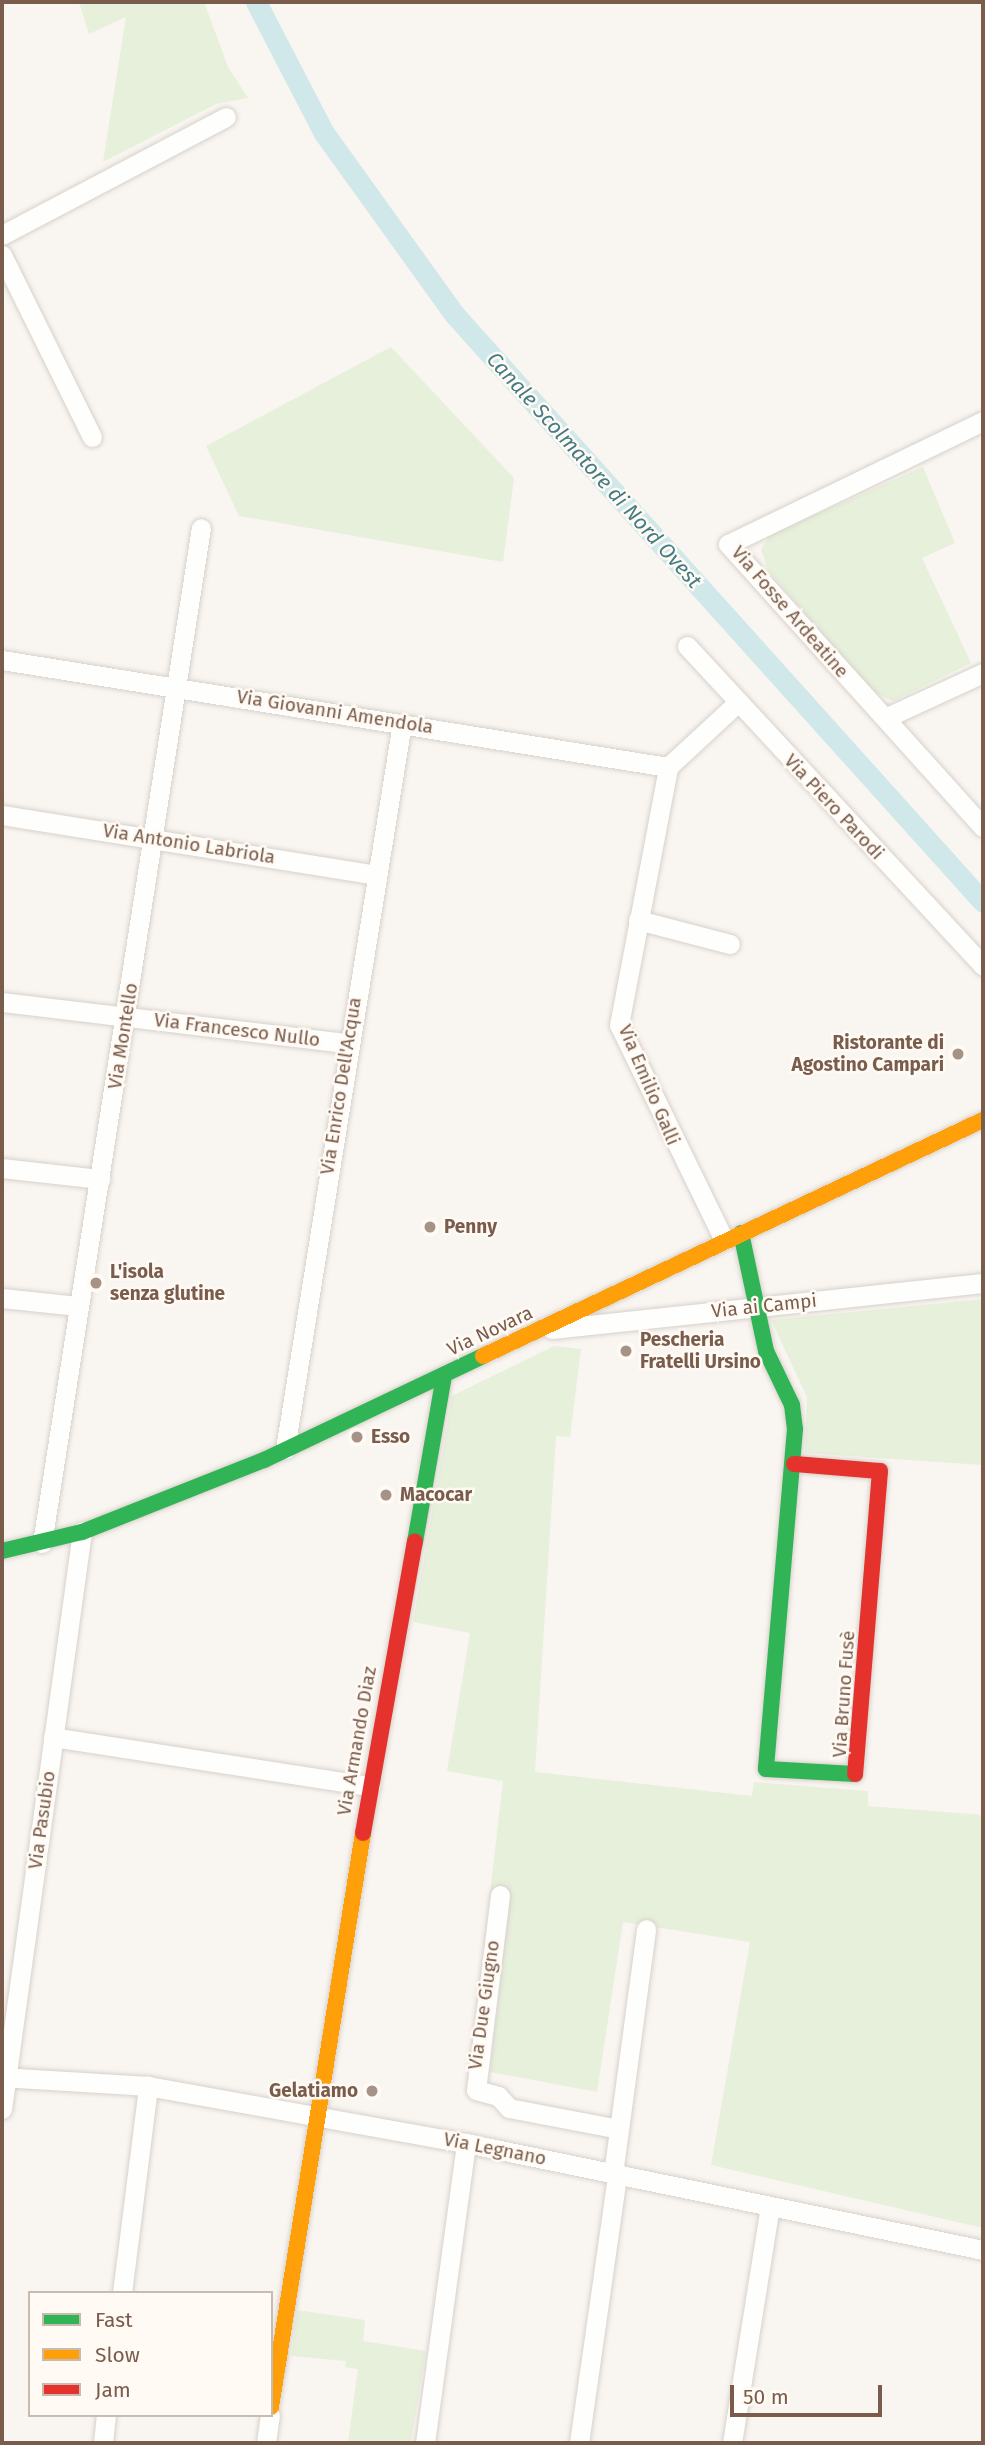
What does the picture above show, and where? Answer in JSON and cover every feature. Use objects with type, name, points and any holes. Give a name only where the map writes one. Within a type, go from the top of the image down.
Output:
[{"type":"street","points":[[2,235],[226,117]]},
{"type":"street","points":[[2,255],[92,437]]},
{"type":"street","name":"Via Fosse Ardeatine","points":[[983,421],[728,544],[983,827]]},
{"type":"street","name":"Via Montello","points":[[42,1543],[125,1017],[157,838],[201,528]]},
{"type":"street","name":"Via Piero Parodi","points":[[687,646],[983,966]]},
{"type":"street","name":"Via Giovanni Amendola","points":[[2,660],[179,686],[668,768]]},
{"type":"street","points":[[885,718],[983,673]]},
{"type":"street","points":[[668,768],[737,703]]},
{"type":"street","name":"Via Enrico Dell'Acqua","points":[[285,1449],[347,1043],[402,723]]},
{"type":"street","name":"Via Emilio Galli","points":[[668,768],[619,1026],[673,1143],[733,1236]]},
{"type":"street","name":"Via Antonio Labriola","points":[[2,815],[376,875]]},
{"type":"street","points":[[638,920],[730,944]]},
{"type":"street","name":"Via Francesco Nullo","points":[[2,1002],[347,1043]]},
{"type":"street","name":"Via Novara","points":[[2,1551],[82,1532],[285,1449],[544,1330],[733,1236],[983,1121]]},
{"type":"street","points":[[2,1168],[100,1179]]},
{"type":"street","name":"Via Bruno Fusè","points":[[733,1236],[766,1351],[792,1405],[794,1464],[766,1769],[859,1774],[880,1471],[794,1464]]},
{"type":"street","name":"Via ai Campi","points":[[544,1330],[983,1283]]},
{"type":"street","points":[[2,1298],[78,1306]]},
{"type":"street","name":"Via Armando Diaz","points":[[273,2393],[314,2115],[444,1375]]},
{"type":"street","name":"Via Pasubio","points":[[2,2109],[4,2077],[82,1532]]},
{"type":"street","points":[[53,1737],[370,1786]]},
{"type":"street","name":"Via Due Giugno","points":[[500,1895],[476,2090],[498,2096],[509,2108],[618,2129]]},
{"type":"street","points":[[579,2443],[646,1929]]},
{"type":"street","name":"Via Legnano","points":[[4,2077],[148,2086],[314,2115],[466,2143],[983,2250]]},
{"type":"street","points":[[122,2291],[148,2086]]},
{"type":"street","points":[[425,2443],[466,2143]]},
{"type":"street","points":[[732,2443],[770,2207]]},
{"type":"street","points":[[103,2443],[106,2417]]},
{"type":"street","points":[[266,2443],[270,2417]]},
{"type":"green space","points":[[79,2],[204,2],[228,67],[248,98],[216,104],[103,162],[126,17],[89,34]]},
{"type":"green space","points":[[391,347],[514,478],[503,562],[239,516],[206,446]]},
{"type":"green space","points":[[923,467],[955,543],[922,558],[971,663],[893,701],[871,691],[768,570],[761,549],[770,535]]},
{"type":"green space","points":[[983,1299],[983,1465],[805,1453],[807,1397],[771,1320]]},
{"type":"green space","points":[[554,1346],[581,1349],[570,1437],[556,1436],[535,1772],[752,1796],[754,1782],[868,1791],[868,1806],[983,1815],[983,2228],[711,2165],[750,1942],[623,1922],[597,2092],[490,2072],[510,1896],[490,1893],[503,1781],[447,1771],[470,1633],[413,1622],[452,1396]]},
{"type":"green space","points":[[297,2310],[365,2320],[363,2341],[426,2351],[411,2443],[348,2443],[358,2369],[345,2367],[346,2361],[291,2356]]},
{"type":"waterway","name":"Canale Scolmatore di Nord Ovest","points":[[256,2],[324,133],[454,314],[983,902]]},
{"type":"traffic: fast","points":[[741,1233],[766,1351],[792,1405],[795,1429],[766,1769],[855,1774]]},
{"type":"traffic: fast","points":[[2,1551],[82,1532],[264,1460],[483,1356]]},
{"type":"traffic: fast","points":[[415,1542],[444,1375]]},
{"type":"traffic: slow","points":[[483,1356],[983,1120]]},
{"type":"traffic: slow","points":[[273,2395],[363,1833]]},
{"type":"traffic: jam","points":[[794,1464],[880,1471],[855,1774]]},
{"type":"traffic: jam","points":[[363,1833],[415,1542]]},
{"type":"place","name":"Ristorante di Agostino Campari","points":[[958,1054]]},
{"type":"place","name":"Penny","points":[[430,1227]]},
{"type":"place","name":"L'isola senza glutine","points":[[96,1283]]},
{"type":"place","name":"Pescheria Fratelli Ursino","points":[[626,1351]]},
{"type":"place","name":"Esso","points":[[357,1437]]},
{"type":"place","name":"Macocar","points":[[386,1495]]},
{"type":"place","name":"Gelatiamo","points":[[372,2091]]}]
